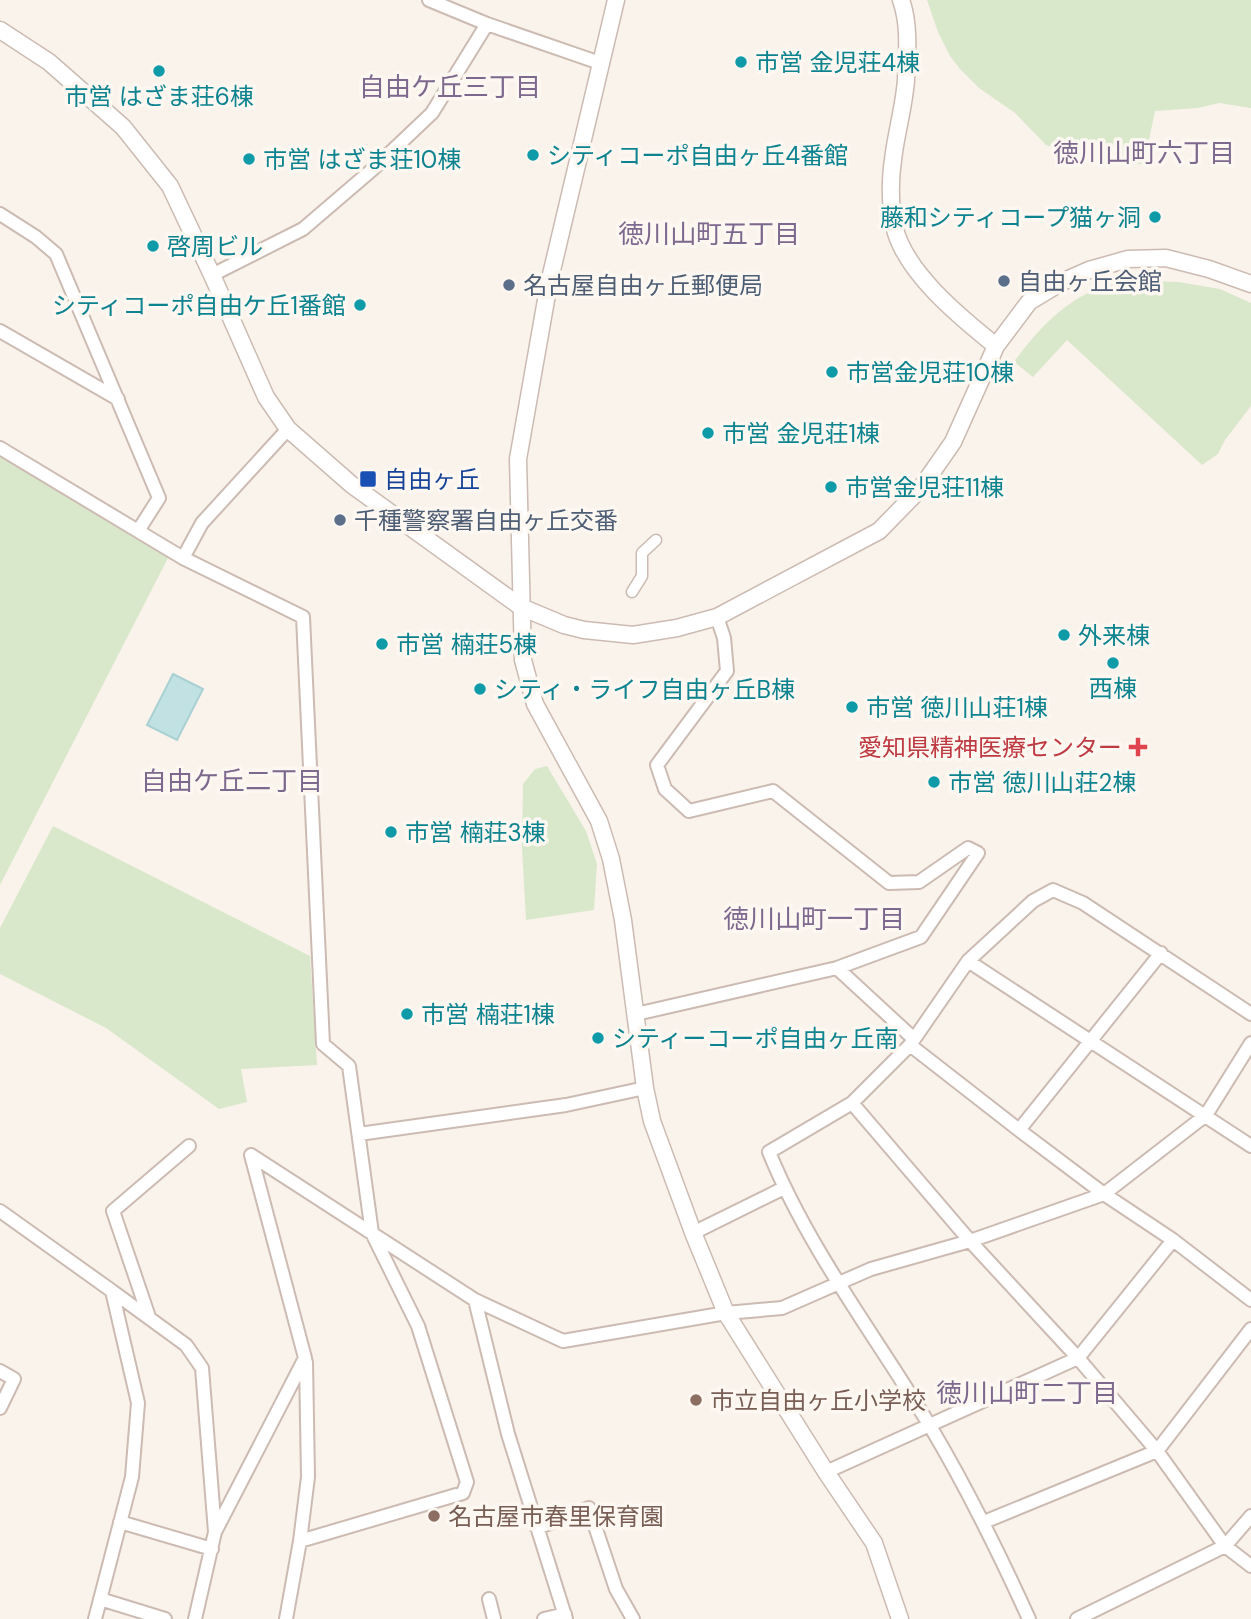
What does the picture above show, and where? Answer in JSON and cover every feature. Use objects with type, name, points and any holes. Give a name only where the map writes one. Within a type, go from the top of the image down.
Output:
[{"type":"street","points":[[429,0],[487,24],[600,63]]},
{"type":"street","points":[[616,0],[549,283],[518,459],[523,660],[535,704],[599,821],[611,859],[623,920],[645,1088],[652,1121],[693,1233],[726,1312],[826,1472],[874,1543],[900,1619]]},
{"type":"street","points":[[901,0],[905,11],[907,54],[905,94],[892,163],[894,226],[911,262],[936,292],[965,321],[996,346]]},
{"type":"street","points":[[212,275],[303,229],[373,169],[432,113],[487,24]]},
{"type":"street","points":[[0,30],[49,62],[123,127],[170,186],[266,397],[288,429],[352,485],[521,607],[564,625],[633,635],[677,628],[717,617],[878,531],[921,488],[953,443],[996,346],[1029,302],[1089,270],[1128,259],[1166,258],[1251,284]]},
{"type":"street","points":[[0,214],[36,237],[56,254],[159,498],[138,531]]},
{"type":"street","points":[[0,331],[119,399]]},
{"type":"street","points":[[183,558],[202,523],[288,429]]},
{"type":"street","points":[[0,448],[183,558],[303,617],[324,1044],[349,1066],[372,1233],[418,1326],[467,1482],[463,1493],[300,1541]]},
{"type":"street","points":[[632,592],[642,576],[642,553],[656,540]]},
{"type":"street","points":[[636,1014],[837,968],[921,937],[978,853],[968,848],[919,882],[889,883],[772,791],[690,811],[665,789],[657,765],[727,671],[724,638],[717,617]]},
{"type":"street","points":[[1029,1619],[984,1522],[930,1425],[838,1283],[784,1188],[768,1152],[852,1103],[912,1042],[968,961],[1032,901],[1053,890],[1083,902],[1251,1014]]},
{"type":"street","points":[[1018,1130],[1161,953]]},
{"type":"street","points":[[968,961],[1251,1146]]},
{"type":"street","points":[[837,968],[912,1042],[1018,1130],[1104,1194],[1173,1240],[1251,1300]]},
{"type":"street","points":[[286,1619],[308,1477],[305,1358],[251,1156],[475,1300],[563,1340],[726,1312],[782,1308],[871,1269],[970,1241],[1104,1194],[1206,1115],[1251,1043]]},
{"type":"street","points":[[359,1134],[566,1105],[645,1088]]},
{"type":"street","points":[[852,1103],[970,1241],[1078,1359],[1157,1451],[1225,1546],[1251,1566]]},
{"type":"street","points":[[149,1318],[113,1211],[189,1146]]},
{"type":"street","points":[[693,1233],[784,1188]]},
{"type":"street","points":[[0,1211],[186,1345],[202,1368],[215,1532],[195,1619]]},
{"type":"street","points":[[826,1472],[1078,1359],[1173,1240]]},
{"type":"street","points":[[95,1619],[132,1477],[138,1403],[112,1291]]},
{"type":"street","points":[[475,1300],[508,1434],[566,1616],[544,1619]]},
{"type":"street","points":[[984,1522],[1157,1451],[1251,1329]]},
{"type":"street","points":[[215,1532],[305,1358]]},
{"type":"street","points":[[0,1371],[14,1379],[0,1408]]},
{"type":"street","points":[[537,1528],[589,1508],[616,1589],[633,1619]]},
{"type":"street","points":[[1077,1619],[1225,1546],[1251,1516]]},
{"type":"street","points":[[120,1522],[212,1549]]},
{"type":"street","points":[[100,1599],[165,1619]]},
{"type":"street","points":[[489,1599],[494,1619]]},
{"type":"green space","points":[[927,0],[1251,0],[1251,108],[1219,103],[1198,108],[1155,111],[1144,164],[1096,163],[1046,145],[1015,113],[979,88],[950,56]]},
{"type":"green space","points":[[1179,282],[1220,289],[1251,303],[1251,406],[1225,440],[1218,454],[1202,465],[1067,340],[1033,377],[1014,362],[1047,323],[1072,302],[1087,294],[1119,283]]},
{"type":"green space","points":[[0,457],[169,556],[0,885]]},
{"type":"green space","points":[[547,766],[586,831],[597,864],[594,910],[526,920],[522,847],[523,784],[535,769]]},
{"type":"green space","points":[[53,826],[310,956],[317,1065],[241,1069],[247,1102],[219,1109],[106,1028],[0,974],[0,928]]},
{"type":"water","points":[[173,674],[203,689],[177,740],[147,725]]},
{"type":"place","name":"市営 金児荘4棟","points":[[741,62]]},
{"type":"place","name":"市営 はざま荘6棟","points":[[159,71]]},
{"type":"place","name":"シティコーポ自由ヶ丘4番館","points":[[533,155]]},
{"type":"place","name":"市営 はざま荘10棟","points":[[249,159]]},
{"type":"place","name":"藤和シティコープ猫ヶ洞","points":[[1155,217]]},
{"type":"place","name":"啓周ビル","points":[[153,246]]},
{"type":"place","name":"自由ヶ丘会館","points":[[1004,281]]},
{"type":"place","name":"名古屋自由ヶ丘郵便局","points":[[509,285]]},
{"type":"place","name":"シティコーポ自由ケ丘1番館","points":[[360,305]]},
{"type":"place","name":"市営金児荘10棟","points":[[832,372]]},
{"type":"place","name":"市営 金児荘1棟","points":[[708,433]]},
{"type":"place","name":"自由ヶ丘","points":[[368,479]]},
{"type":"place","name":"市営金児荘11棟","points":[[831,487]]},
{"type":"place","name":"千種警察署自由ヶ丘交番","points":[[340,520]]},
{"type":"place","name":"外来棟","points":[[1064,635]]},
{"type":"place","name":"市営 楠荘5棟","points":[[382,644]]},
{"type":"place","name":"西棟","points":[[1113,663]]},
{"type":"place","name":"シティ・ライフ自由ヶ丘B棟","points":[[480,689]]},
{"type":"place","name":"市営 徳川山荘1棟","points":[[852,707]]},
{"type":"place","name":"愛知県精神医療センター","points":[[1138,747]]},
{"type":"place","name":"市営 徳川山荘2棟","points":[[934,782]]},
{"type":"place","name":"市営 楠荘3棟","points":[[391,832]]},
{"type":"place","name":"市営 楠荘1棟","points":[[407,1014]]},
{"type":"place","name":"シティーコーポ自由ヶ丘南","points":[[598,1038]]},
{"type":"place","name":"市立自由ヶ丘小学校","points":[[696,1400]]},
{"type":"place","name":"名古屋市春里保育園","points":[[434,1516]]},
{"type":"district","name":"自由ケ丘三丁目","points":[[450,87]]},
{"type":"district","name":"徳川山町六丁目","points":[[1144,153]]},
{"type":"district","name":"徳川山町五丁目","points":[[709,234]]},
{"type":"district","name":"自由ケ丘二丁目","points":[[232,781]]},
{"type":"district","name":"徳川山町一丁目","points":[[814,919]]},
{"type":"district","name":"徳川山町二丁目","points":[[1027,1393]]}]
